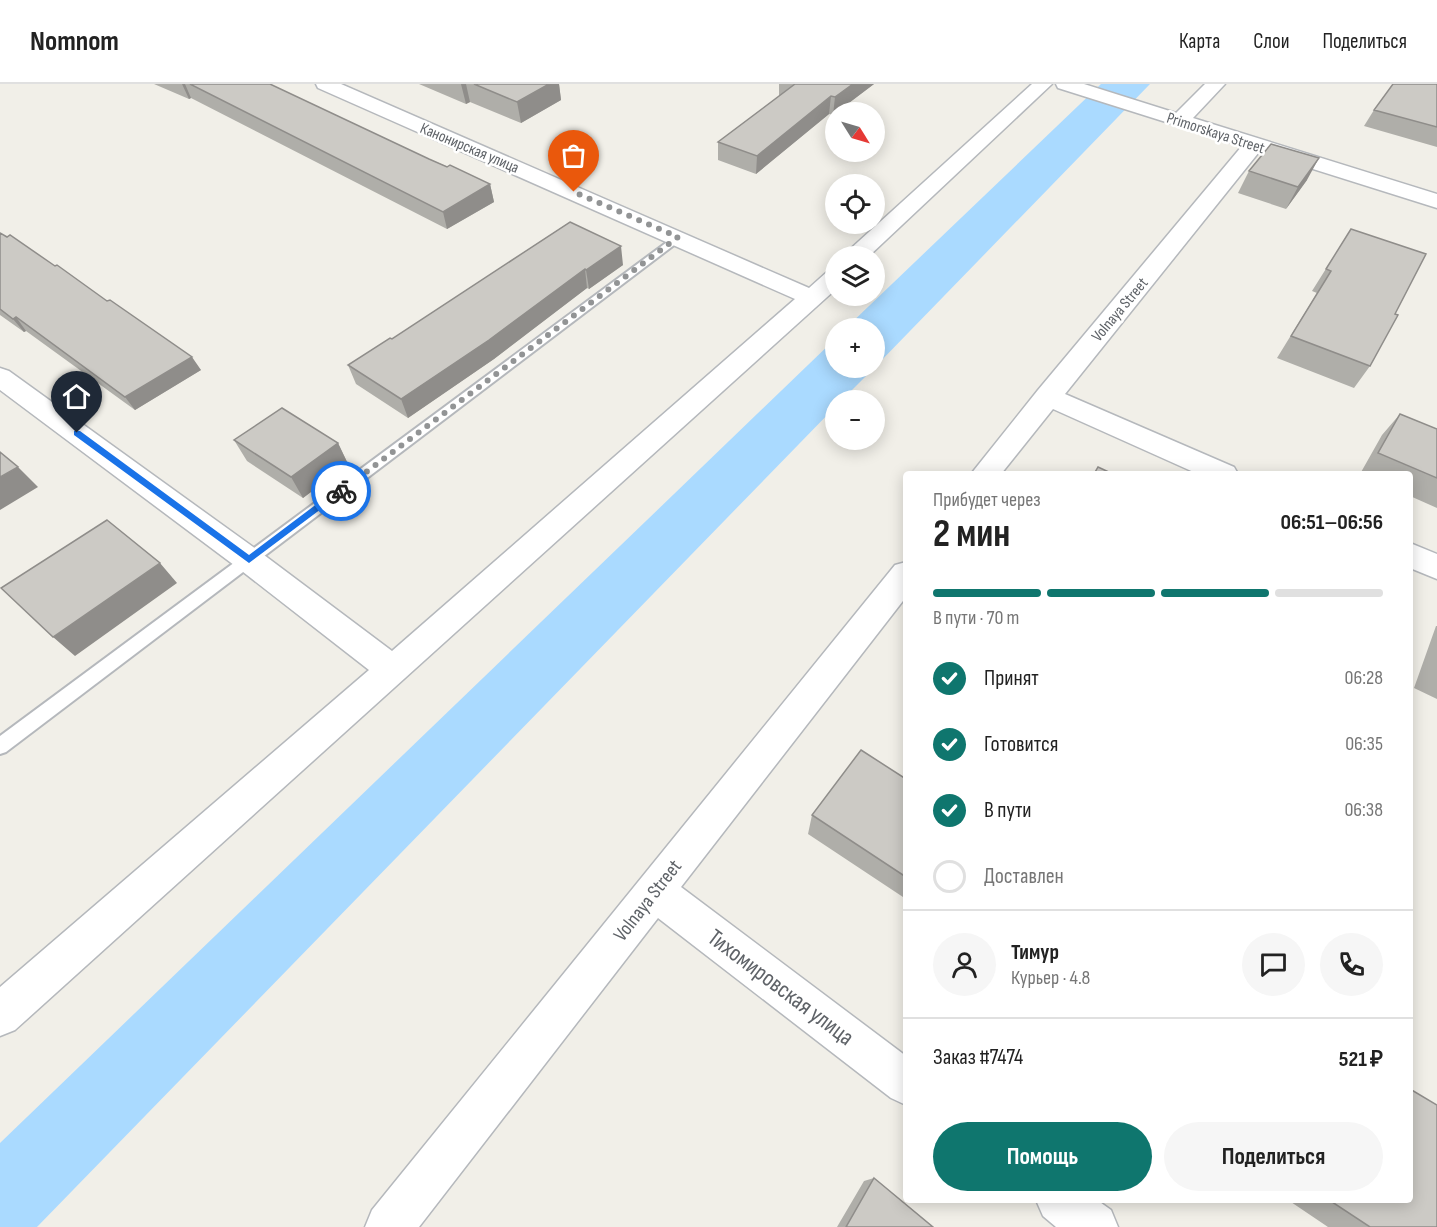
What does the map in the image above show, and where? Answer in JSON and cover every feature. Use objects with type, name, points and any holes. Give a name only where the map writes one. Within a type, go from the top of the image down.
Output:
[{"type":"street","name":"Канонирская улица","points":[[325,84],[678,237],[812,298]]},
{"type":"street","points":[[867,246],[1043,84]]},
{"type":"street","name":"Primorskaya Street","points":[[1065,84],[1437,201]]},
{"type":"street","points":[[1180,120],[1215,84]]},
{"type":"street","name":"Volnaya Street","points":[[987,471],[1254,145]]},
{"type":"street","points":[[0,1015],[825,286]]},
{"type":"street","points":[[0,377],[249,560],[393,670]]},
{"type":"street","points":[[1047,396],[1217,471]]},
{"type":"street","points":[[1413,556],[1437,567]]},
{"type":"street","name":"Volnaya Street","points":[[389,1227],[903,578]]},
{"type":"street","name":"Тихомировская улица","points":[[655,891],[903,1081]]},
{"type":"street","points":[[1063,1203],[1094,1227]]},
{"type":"lane","points":[[0,746],[678,237]]},
{"type":"water","points":[[1101,84],[1150,84],[885,357],[885,318],[856,318],[869,306],[885,306],[885,291]]},
{"type":"water","points":[[825,349],[825,378],[864,378],[852,390],[825,390],[825,417],[37,1227],[0,1227],[0,1143]]},
{"type":"building","points":[[190,84],[270,84],[429,159],[447,167],[450,165],[490,184],[443,212]]},
{"type":"building","points":[[474,84],[549,84],[517,102]]},
{"type":"building","points":[[795,84],[853,84],[835,97],[831,96],[757,156],[718,142]]},
{"type":"building","points":[[1393,84],[1437,84],[1437,127],[1374,110]]},
{"type":"building","points":[[1271,144],[1319,158],[1298,187],[1249,171]]},
{"type":"building","points":[[570,222],[621,246],[585,269],[489,340],[401,399],[348,365],[390,338],[392,339]]},
{"type":"building","points":[[1351,229],[1426,254],[1395,314],[1398,315],[1370,366],[1291,336],[1331,271],[1326,269]]},
{"type":"building","points":[[0,233],[7,237],[10,235],[55,266],[57,265],[192,357],[125,397],[16,317],[13,319],[0,309]]},
{"type":"building","points":[[282,408],[338,443],[291,477],[234,440]]},
{"type":"building","points":[[1400,414],[1437,429],[1437,478],[1378,453]]},
{"type":"building","points":[[0,452],[18,467],[0,477]]},
{"type":"building","points":[[107,520],[160,563],[53,637],[1,588]]},
{"type":"building","points":[[861,750],[903,777],[903,875],[812,815]]},
{"type":"building","points":[[1413,1091],[1437,1105],[1437,1227],[1370,1227],[1334,1203],[1413,1203]]},
{"type":"building","points":[[874,1178],[933,1227],[846,1227]]},
{"type":"way so far","points":[[341,491],[678,237],[574,192]]},
{"type":"route","points":[[77,433],[249,560],[341,491]]}]
